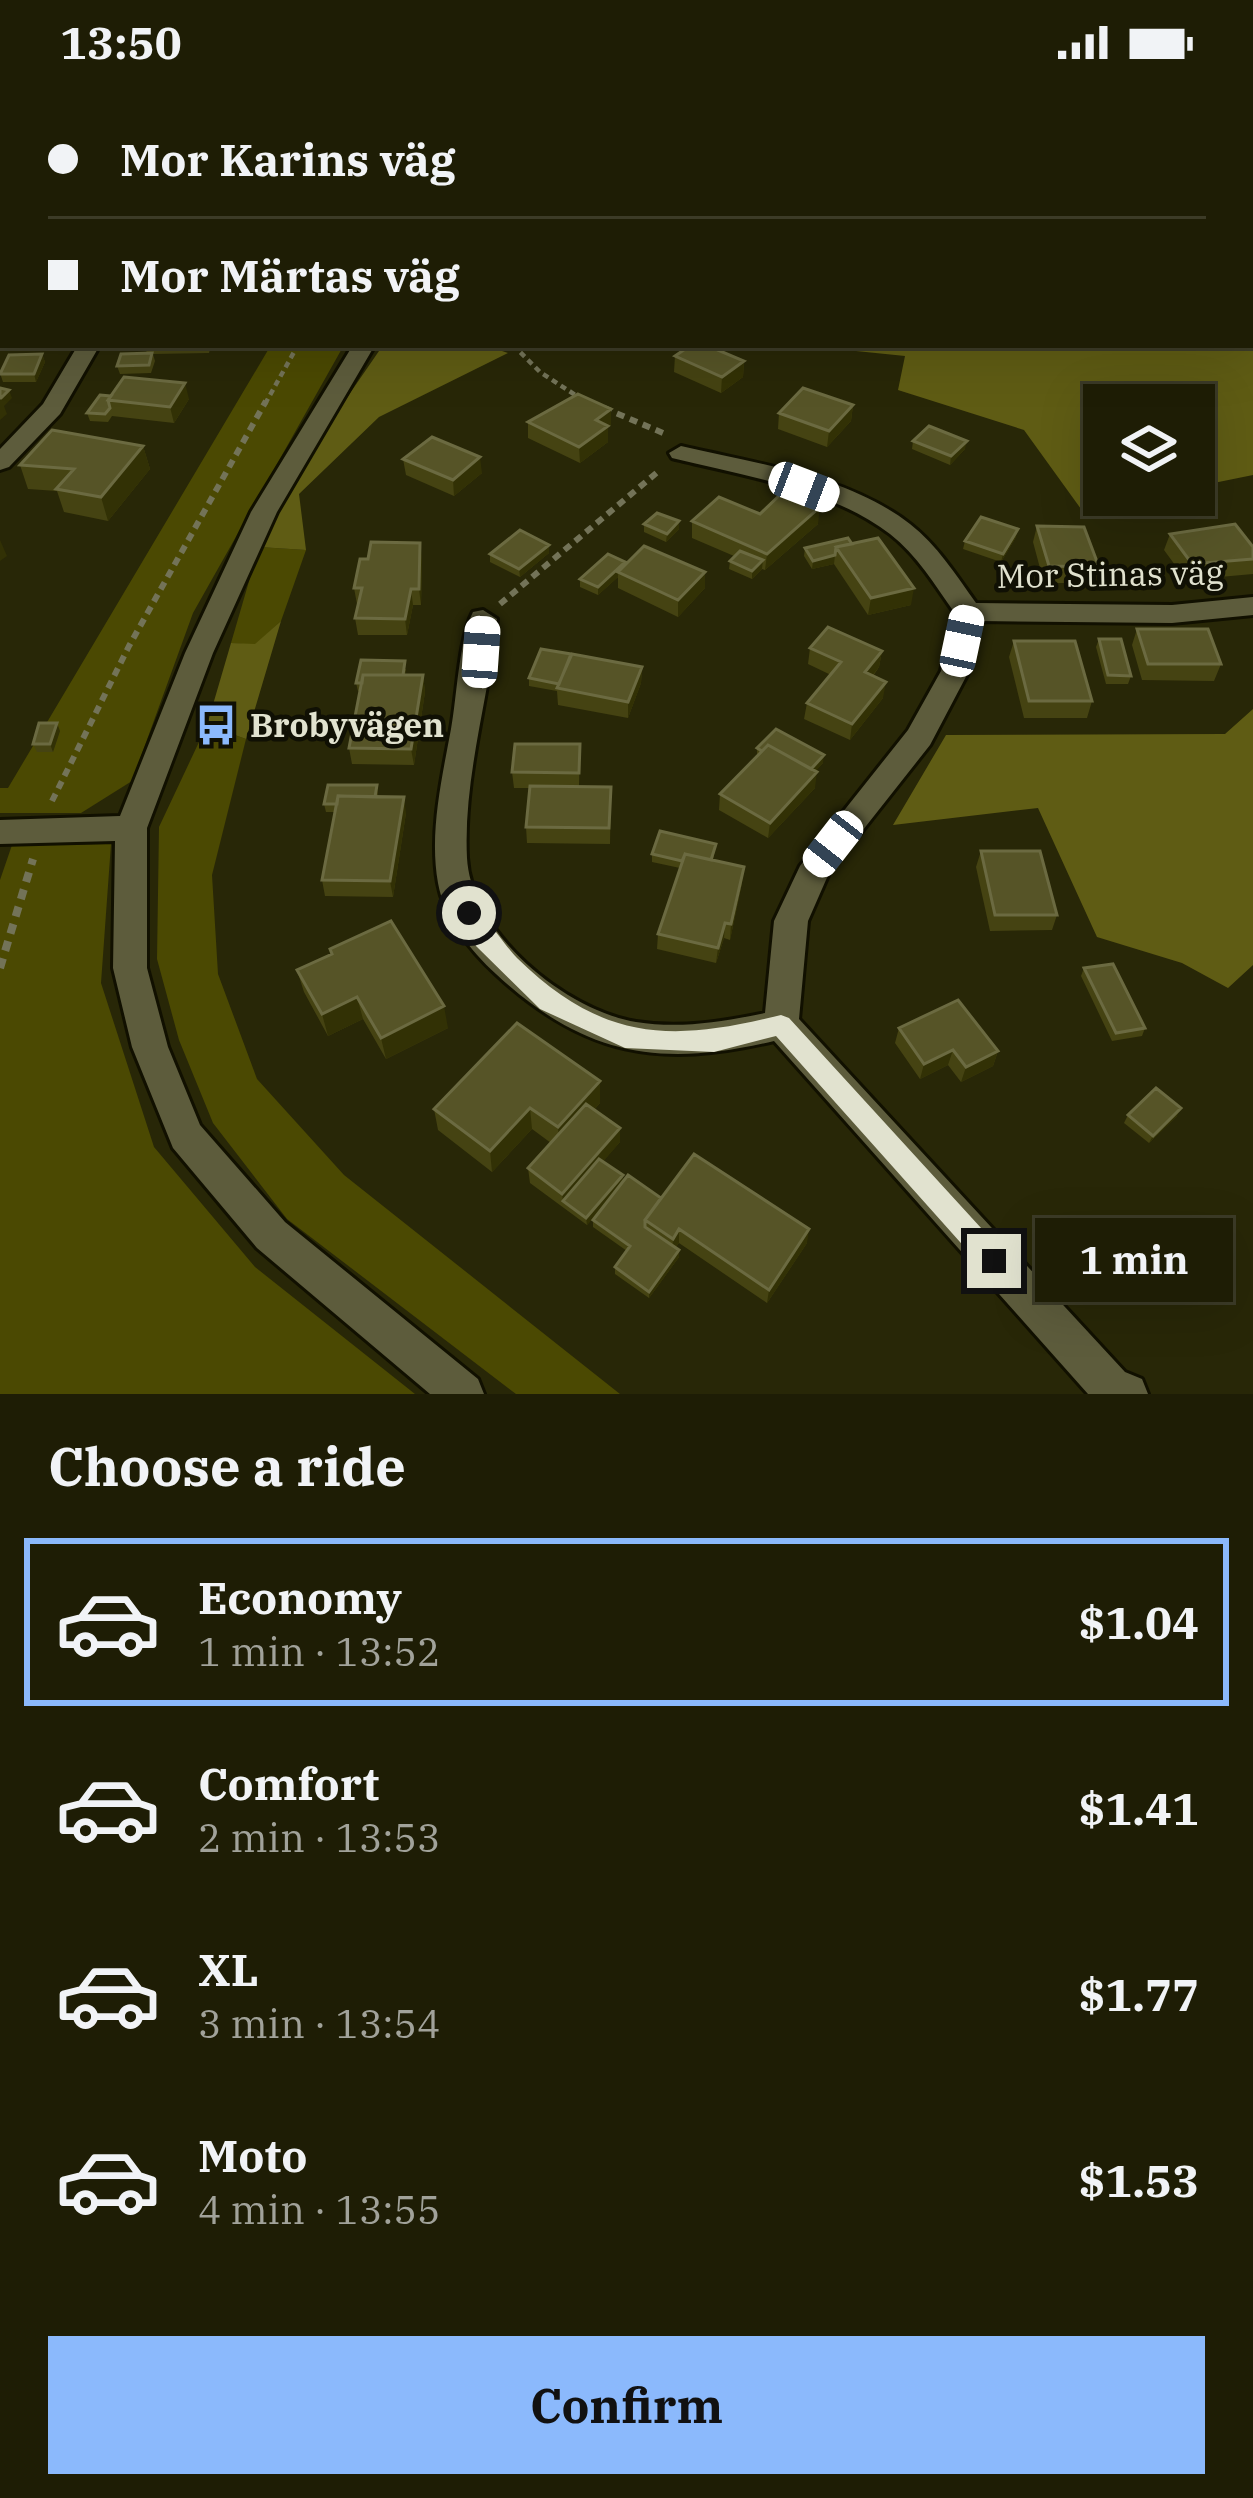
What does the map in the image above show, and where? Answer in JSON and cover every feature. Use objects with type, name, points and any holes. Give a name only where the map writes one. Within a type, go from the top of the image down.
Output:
[{"type":"street","points":[[0,462],[27,440],[73,381],[88,348]]},
{"type":"street","points":[[362,348],[264,512],[199,652],[131,828],[130,968],[150,1047],[186,1136],[272,1234],[463,1394]]},
{"type":"street","points":[[681,453],[771,475],[888,520],[931,559],[968,612],[956,671],[919,737],[816,866],[791,921],[781,1024],[1116,1392]]},
{"type":"street","name":"Mor Stinas väg","points":[[968,612],[1172,614],[1253,606]]},
{"type":"street","points":[[483,619],[454,830],[454,886],[484,939],[548,1003],[633,1041],[714,1042],[781,1024]]},
{"type":"street","points":[[0,832],[131,828]]},
{"type":"path","points":[[0,968],[41,832],[129,646],[296,348]]},
{"type":"path","points":[[483,619],[690,445],[573,395],[517,348]]},
{"type":"shaded area","points":[[269,348],[342,348],[193,613],[132,781],[81,813],[0,813],[0,788],[8,788]]},
{"type":"shaded area","points":[[493,348],[508,353],[379,417],[299,494],[306,550],[259,547],[286,486],[379,351]]},
{"type":"shaded area","points":[[826,348],[1253,348],[1253,475],[1215,483],[1215,384],[1083,384],[1081,509],[1024,430],[898,390],[905,356]]},
{"type":"shaded area","points":[[259,547],[306,550],[281,621],[255,645],[231,643]]},
{"type":"shaded area","points":[[281,621],[246,739],[207,725],[231,643],[255,644]]},
{"type":"shaded area","points":[[1253,709],[1253,965],[1228,988],[1182,963],[1097,937],[1038,808],[893,825],[946,735],[1225,734]]},
{"type":"shaded area","points":[[207,725],[246,739],[212,875],[218,974],[257,1079],[344,1175],[620,1394],[516,1394],[287,1219],[213,1123],[179,1040],[157,959],[159,827]]},
{"type":"shaded area","points":[[111,844],[101,983],[154,1147],[255,1267],[415,1394],[0,1394],[0,880],[12,845]]},
{"type":"building","points":[[687,348],[713,348],[744,361],[722,377],[675,356]]},
{"type":"building","points":[[152,353],[149,365],[117,366],[121,354]]},
{"type":"building","points":[[42,354],[34,374],[0,374],[9,355]]},
{"type":"building","points":[[124,377],[185,383],[170,407],[108,400]]},
{"type":"building","points":[[803,388],[853,405],[829,431],[779,413]]},
{"type":"building","points":[[578,394],[611,409],[596,420],[608,426],[579,447],[528,422]]},
{"type":"building","points":[[100,395],[111,396],[110,408],[105,414],[87,413]]},
{"type":"building","points":[[929,426],[967,441],[951,456],[913,441]]},
{"type":"building","points":[[52,430],[143,446],[101,497],[56,489],[74,469],[20,465]]},
{"type":"building","points":[[432,437],[480,457],[453,480],[403,459]]},
{"type":"building","points":[[783,492],[820,507],[767,554],[692,521],[719,497],[760,514]]},
{"type":"building","points":[[657,513],[679,521],[667,534],[644,524]]},
{"type":"building","points":[[981,517],[1018,529],[1003,554],[965,541]]},
{"type":"building","points":[[1235,524],[1253,547],[1253,559],[1192,564],[1170,534]]},
{"type":"building","points":[[1037,526],[1084,527],[1099,567],[1049,566]]},
{"type":"building","points":[[520,530],[549,545],[519,569],[490,554]]},
{"type":"building","points":[[848,538],[852,544],[836,547],[835,555],[813,561],[805,548]]},
{"type":"building","points":[[878,538],[914,588],[871,598],[836,547]]},
{"type":"building","points":[[371,542],[420,543],[419,589],[411,589],[405,619],[355,618],[362,588],[354,588],[360,559],[368,559]]},
{"type":"building","points":[[644,546],[705,572],[678,600],[618,572]]},
{"type":"building","points":[[740,551],[763,560],[752,571],[730,561]]},
{"type":"building","points":[[608,554],[625,562],[598,587],[580,579]]},
{"type":"building","points":[[828,627],[882,651],[865,672],[886,682],[852,724],[807,703],[841,662],[810,648]]},
{"type":"building","points":[[1137,629],[1208,629],[1221,664],[1148,664]]},
{"type":"building","points":[[1099,639],[1121,639],[1131,676],[1108,675]]},
{"type":"building","points":[[1014,641],[1075,641],[1092,701],[1029,701]]},
{"type":"building","points":[[541,649],[571,654],[559,684],[529,678]]},
{"type":"building","points":[[572,654],[642,667],[628,702],[557,688]]},
{"type":"building","points":[[361,660],[405,661],[403,675],[363,675],[362,683],[356,683]]},
{"type":"building","points":[[363,675],[423,675],[411,749],[349,748]]},
{"type":"building","points":[[39,723],[57,723],[50,744],[33,744]]},
{"type":"building","points":[[776,729],[824,755],[811,769],[768,745],[762,751],[757,748]]},
{"type":"building","points":[[515,744],[580,744],[579,773],[512,772]]},
{"type":"building","points":[[768,745],[817,772],[770,823],[720,794]]},
{"type":"building","points":[[328,785],[377,785],[375,797],[338,796],[337,804],[324,804]]},
{"type":"building","points":[[530,786],[611,787],[609,828],[526,827]]},
{"type":"building","points":[[338,796],[404,797],[390,881],[322,880]]},
{"type":"building","points":[[660,831],[716,844],[711,860],[685,854],[682,861],[652,854]]},
{"type":"building","points":[[981,851],[1040,851],[1057,915],[995,915]]},
{"type":"building","points":[[685,854],[744,867],[731,924],[725,923],[718,948],[658,934]]},
{"type":"building","points":[[391,921],[444,1006],[381,1038],[357,997],[322,1014],[297,970]]},
{"type":"building","points":[[1113,964],[1145,1028],[1116,1033],[1084,968]]},
{"type":"building","points":[[958,1000],[998,1051],[966,1067],[953,1050],[924,1064],[899,1028]]},
{"type":"building","points":[[517,1023],[600,1081],[558,1127],[530,1108],[490,1151],[434,1109]]},
{"type":"building","points":[[1156,1088],[1181,1108],[1153,1136],[1128,1115]]},
{"type":"building","points":[[586,1104],[620,1128],[562,1194],[528,1168]]},
{"type":"building","points":[[694,1154],[809,1229],[769,1290],[679,1229],[673,1239],[645,1220]]},
{"type":"building","points":[[599,1159],[623,1175],[586,1218],[563,1201]]},
{"type":"building","points":[[628,1175],[661,1198],[645,1227],[679,1250],[649,1292],[615,1267],[630,1246],[593,1220]]},
{"type":"place","name":"Brobyvägen","points":[[216,725]]},
{"type":"route","points":[[469,913],[484,939],[548,1003],[633,1041],[714,1042],[781,1024],[994,1261]]}]
